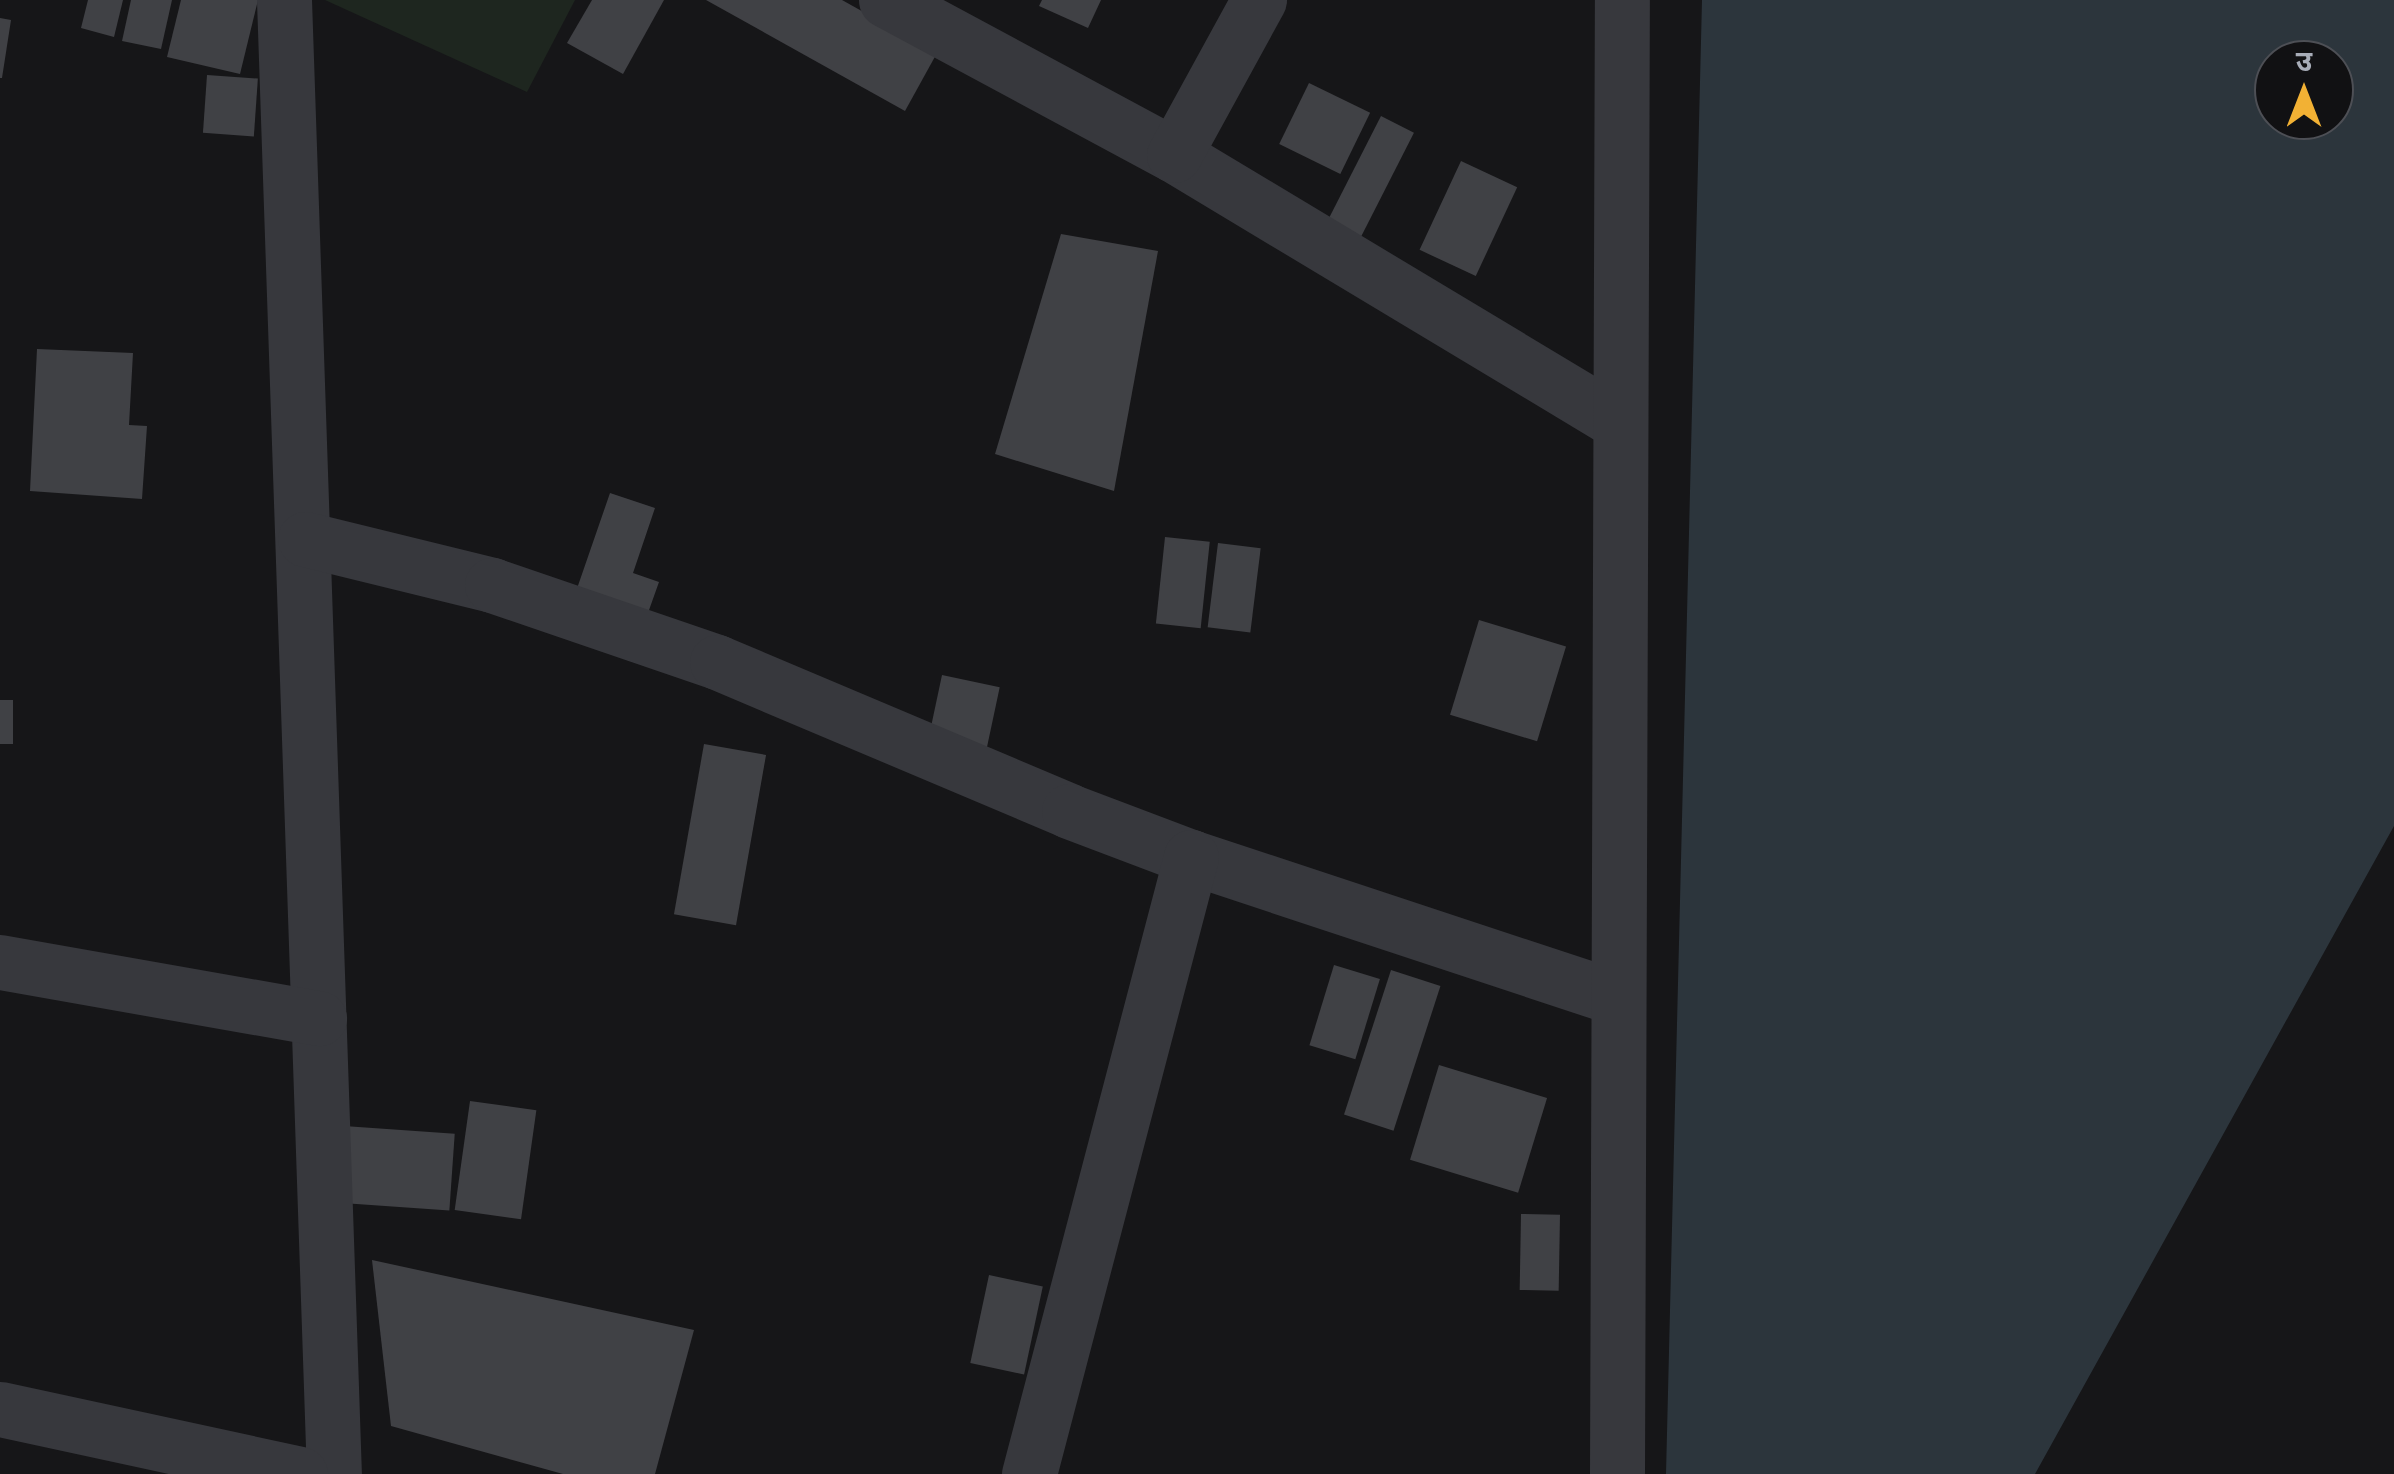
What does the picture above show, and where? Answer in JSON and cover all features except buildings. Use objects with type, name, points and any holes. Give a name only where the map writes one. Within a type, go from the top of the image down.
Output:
[{"type":"street","points":[[284,0],[334,1474]]},
{"type":"street","points":[[886,0],[1174,155],[1620,423]]},
{"type":"street","points":[[1174,155],[1259,0]]},
{"type":"street","points":[[1617,1474],[1622,0]]},
{"type":"street","points":[[305,540],[492,584],[717,662],[1069,811],[1192,857],[1617,998]]},
{"type":"street","points":[[1029,1474],[1192,857]]},
{"type":"street","points":[[0,962],[319,1018]]},
{"type":"street","points":[[0,1408],[300,1474]]},
{"type":"shaded area","points":[[325,0],[575,0],[527,92]]},
{"type":"shaded area","points":[[1702,0],[2394,0],[2394,826],[2035,1474],[1666,1474]]}]
